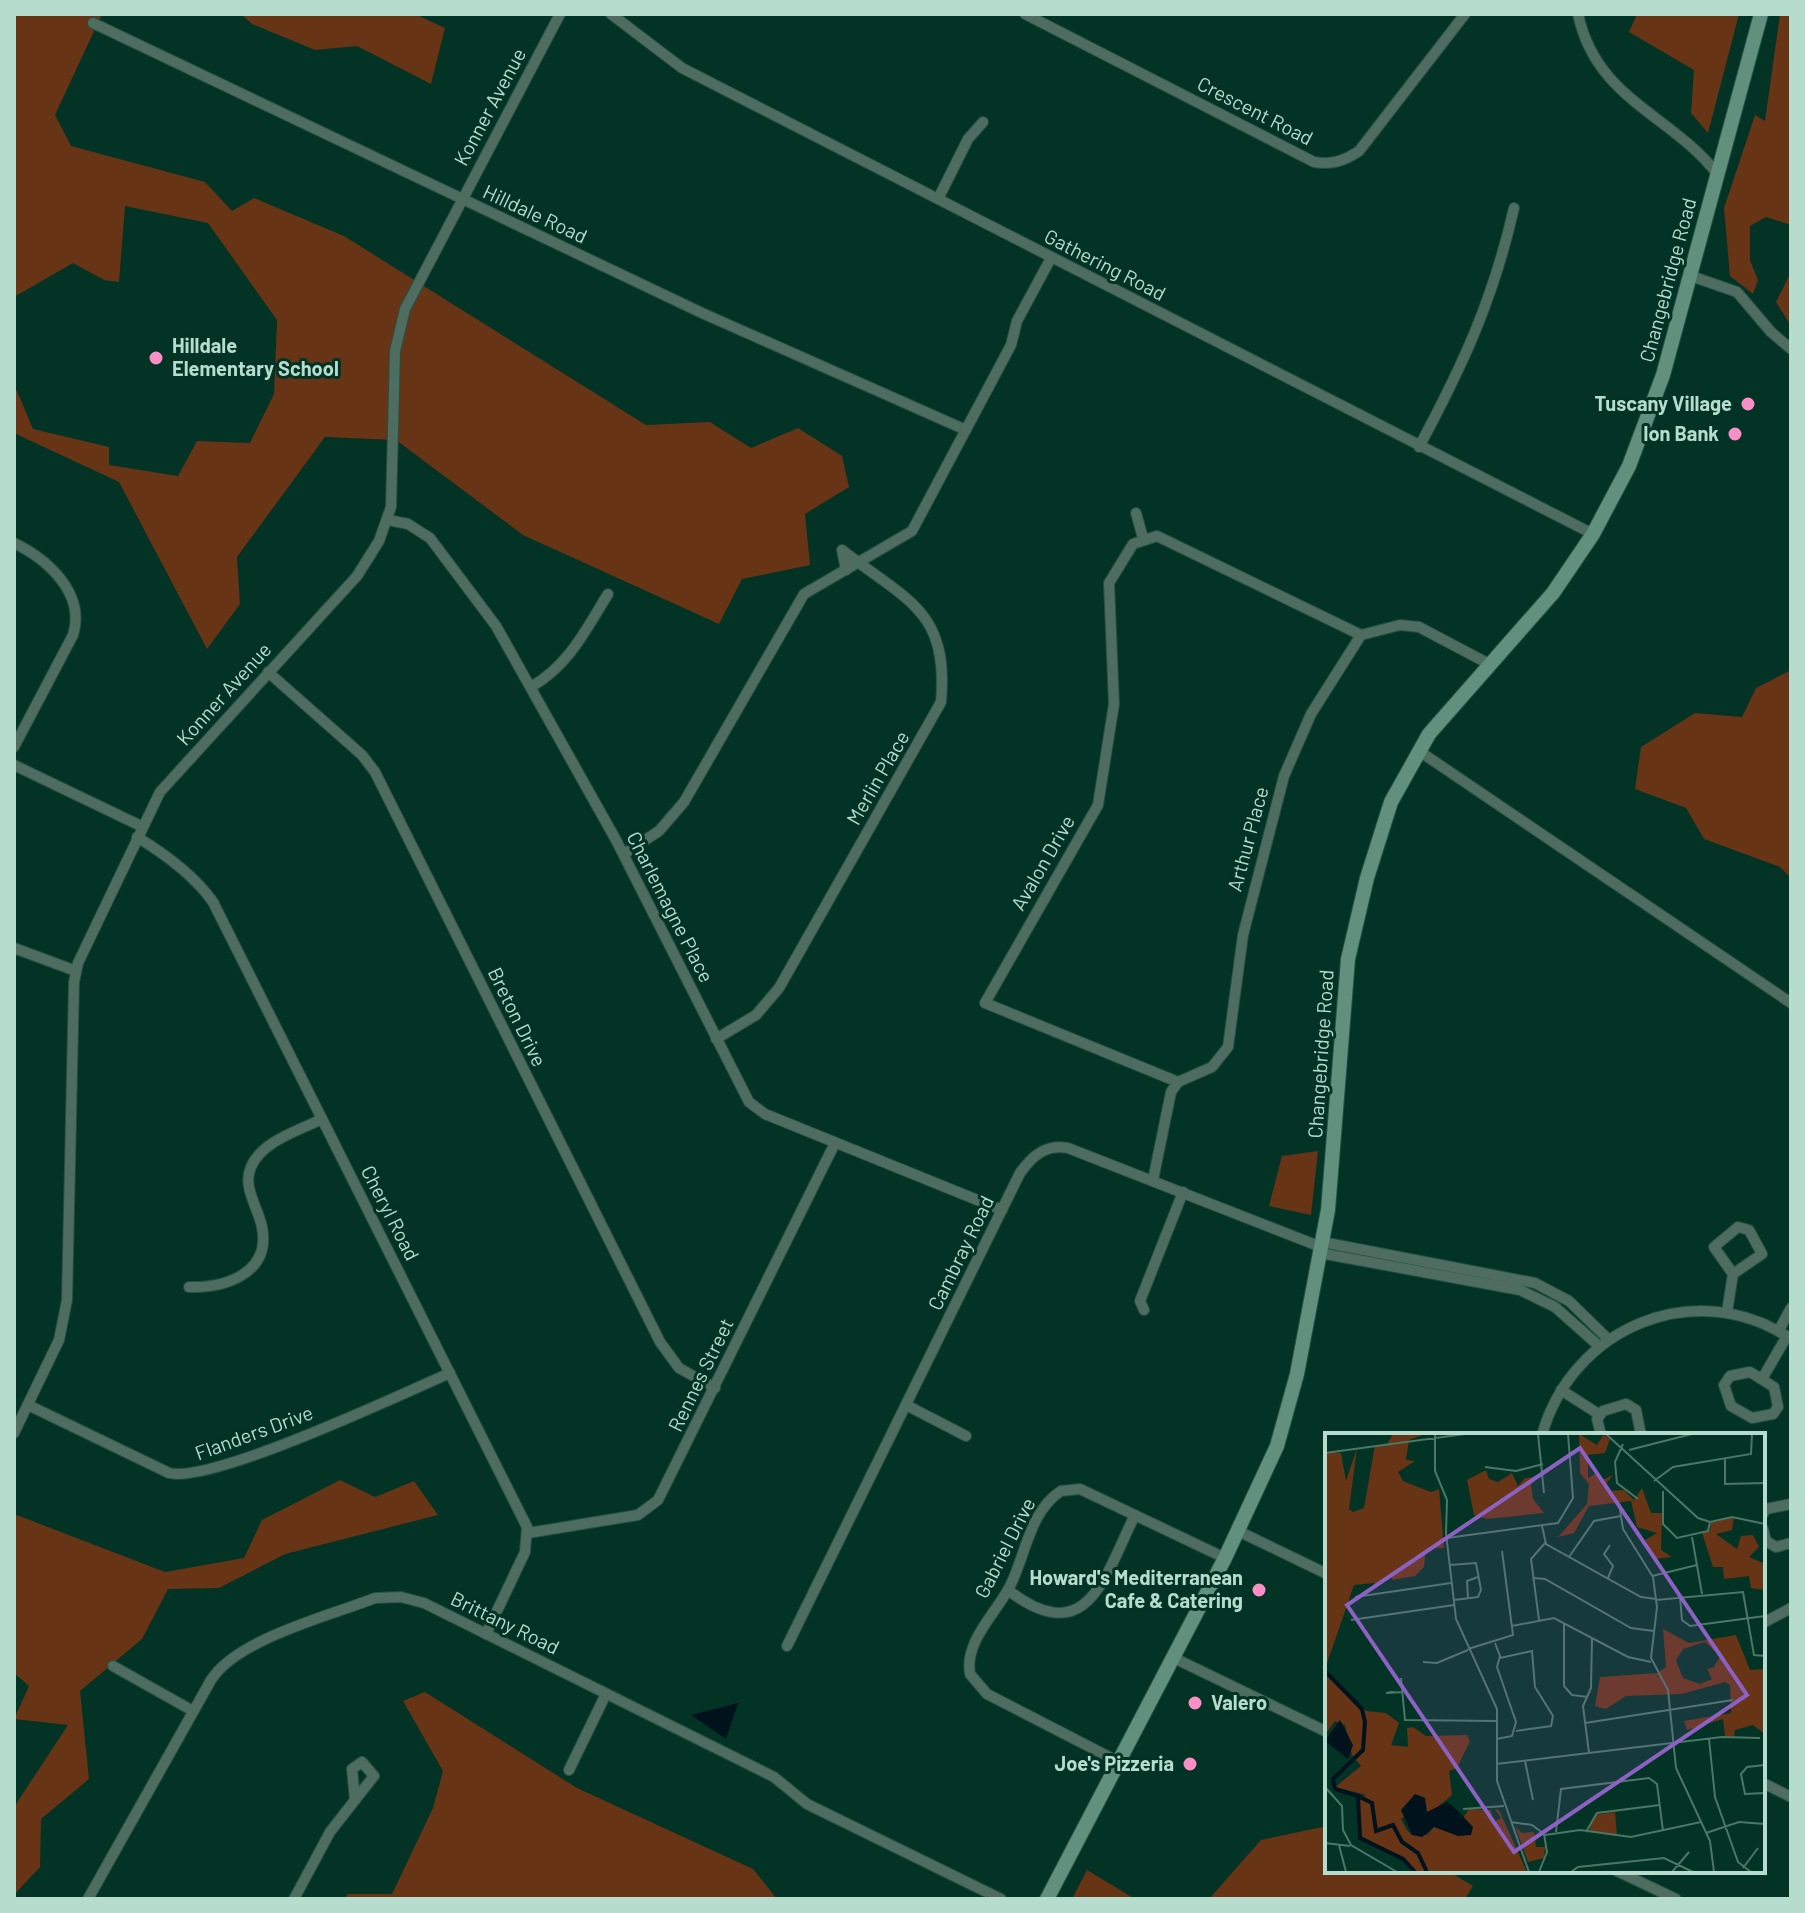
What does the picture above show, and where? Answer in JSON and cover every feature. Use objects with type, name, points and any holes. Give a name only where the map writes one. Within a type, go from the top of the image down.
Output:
[{"type":"main road","name":"Changebridge Road","points":[[1047,1899],[1225,1558],[1277,1446],[1297,1374],[1333,1166],[1340,1024],[1348,959],[1383,823],[1400,784],[1439,722],[1553,593],[1593,534],[1642,437],[1691,276],[1761,14]]},
{"type":"street","name":"Konner Avenue","points":[[14,1433],[59,1340],[67,1300],[76,971],[160,792],[357,576],[379,541],[388,520],[399,327],[413,291],[560,14]]},
{"type":"street","name":"Gathering Road","points":[[611,14],[682,68],[1593,534]]},
{"type":"street","name":"Crescent Road","points":[[1025,14],[1314,162],[1327,164],[1340,162],[1359,151],[1465,14]]},
{"type":"street","points":[[1578,14],[1594,53],[1624,95],[1700,154],[1718,175]]},
{"type":"street","name":"Hilldale Road","points":[[93,23],[702,313],[966,430]]},
{"type":"street","points":[[938,199],[968,139],[983,122]]},
{"type":"street","points":[[1419,447],[1484,316],[1501,265],[1514,208]]},
{"type":"street","points":[[624,854],[659,831],[684,802],[797,603],[813,587],[912,531],[1051,258]]},
{"type":"street","points":[[1691,276],[1737,292],[1771,332],[1791,349]]},
{"type":"street","points":[[1136,513],[1143,538],[1163,538],[1361,635],[1400,625],[1419,627],[1491,665]]},
{"type":"street","name":"Charlemagne Place","points":[[388,520],[408,524],[430,538],[496,626],[624,854],[749,1102],[765,1114],[1002,1210]]},
{"type":"street","name":"Avalon Drive","points":[[1143,538],[1133,544],[1109,583],[1114,704],[1099,801],[985,1003],[1178,1082]]},
{"type":"street","points":[[14,543],[36,553],[56,570],[72,603],[75,621],[73,635],[14,747]]},
{"type":"street","points":[[846,570],[842,550],[859,563]]},
{"type":"street","name":"Merlin Place","points":[[716,1039],[756,1015],[779,988],[941,702],[943,666],[933,626],[922,613],[859,563]]},
{"type":"street","points":[[531,687],[552,675],[570,657],[608,594]]},
{"type":"street","name":"Arthur Place","points":[[1178,1082],[1212,1067],[1228,1047],[1243,935],[1284,776],[1311,714],[1361,635]]},
{"type":"street","name":"Breton Drive","points":[[268,672],[362,755],[375,772],[660,1342],[679,1368],[715,1388]]},
{"type":"street","points":[[1419,751],[1791,1003]]},
{"type":"street","name":"Cheryl Road","points":[[14,765],[139,832],[213,902],[528,1533]]},
{"type":"street","points":[[14,948],[76,971]]},
{"type":"street","points":[[1153,1180],[1167,1105],[1178,1082]]},
{"type":"street","points":[[189,1287],[213,1288],[232,1281],[256,1264],[263,1239],[248,1185],[251,1165],[267,1147],[322,1119]]},
{"type":"street","name":"Rennes Street","points":[[528,1533],[638,1515],[652,1507],[664,1491],[835,1143]]},
{"type":"street","name":"Cambray Road","points":[[787,1646],[1002,1210],[1028,1162],[1049,1148],[1068,1148],[1321,1247],[1520,1290],[1571,1318],[1603,1342]]},
{"type":"street","points":[[1144,1310],[1140,1301],[1183,1192]]},
{"type":"street","points":[[1727,1312],[1733,1274],[1714,1247],[1738,1227],[1744,1227],[1762,1254],[1733,1274]]},
{"type":"street","points":[[1762,1379],[1786,1335],[1791,1308]]},
{"type":"street","points":[[1543,1433],[1561,1390],[1603,1342],[1660,1316],[1686,1311],[1727,1312],[1786,1335]]},
{"type":"street","points":[[1750,1372],[1762,1379],[1774,1387],[1778,1407],[1773,1414],[1752,1418],[1731,1406],[1724,1385],[1730,1376],[1750,1372]]},
{"type":"street","name":"Flanders Drive","points":[[28,1405],[169,1473],[192,1475],[258,1452],[450,1373]]},
{"type":"street","points":[[1561,1390],[1600,1415]]},
{"type":"street","points":[[1600,1433],[1597,1419],[1600,1415],[1626,1404],[1636,1410],[1641,1433]]},
{"type":"street","points":[[906,1405],[966,1436]]},
{"type":"street","name":"Gabriel Drive","points":[[1119,1762],[987,1694],[973,1680],[969,1668],[974,1647],[1008,1590],[1042,1509],[1061,1491],[1080,1489],[1225,1558]]},
{"type":"street","points":[[1765,1511],[1791,1504]]},
{"type":"street","points":[[1008,1590],[1049,1610],[1062,1613],[1080,1609],[1098,1589],[1135,1515]]},
{"type":"street","points":[[1238,1531],[1325,1573]]},
{"type":"street","points":[[486,1634],[521,1562],[528,1533]]},
{"type":"street","points":[[1765,1537],[1776,1547],[1791,1543]]},
{"type":"street","name":"Brittany Road","points":[[88,1899],[193,1711],[225,1662],[256,1645],[375,1598],[413,1599],[486,1634],[774,1777],[807,1804],[1001,1899]]},
{"type":"street","points":[[1765,1622],[1791,1608]]},
{"type":"street","points":[[1174,1658],[1325,1731]]},
{"type":"street","points":[[113,1666],[193,1711]]},
{"type":"street","points":[[569,1770],[606,1694]]},
{"type":"street","points":[[1765,1784],[1791,1797]]},
{"type":"street","points":[[294,1899],[330,1832],[355,1800]]},
{"type":"street","points":[[1621,1873],[1676,1899]]},
{"type":"shaded area","points":[[14,14],[102,14],[55,115],[71,146],[205,182],[232,211],[254,198],[344,236],[646,425],[710,422],[751,448],[798,428],[842,456],[849,487],[805,514],[810,565],[742,579],[719,624],[523,535],[396,440],[325,437],[237,557],[240,604],[207,649],[119,482],[14,433],[14,384],[33,429],[109,447],[109,465],[178,476],[197,441],[250,443],[274,394],[277,320],[208,223],[125,206],[119,282],[104,280],[73,263],[14,297]]},
{"type":"shaded area","points":[[241,14],[415,14],[445,28],[431,84],[357,46],[315,50],[252,24]]},
{"type":"shaded area","points":[[1637,14],[1739,14],[1708,133],[1691,113],[1694,70],[1629,32]]},
{"type":"shaded area","points":[[1780,14],[1791,14],[1791,225],[1766,217],[1750,226],[1750,260],[1758,280],[1753,294],[1730,276],[1724,208],[1755,115],[1765,121]]},
{"type":"shaded area","points":[[1791,272],[1791,326],[1776,302]]},
{"type":"shaded area","points":[[1791,670],[1791,878],[1780,867],[1704,839],[1686,808],[1635,789],[1641,747],[1695,713],[1742,717],[1756,688]]},
{"type":"shaded area","points":[[1318,1151],[1311,1215],[1269,1206],[1282,1156]]},
{"type":"shaded area","points":[[340,1480],[375,1497],[414,1481],[438,1515],[285,1554],[219,1588],[168,1589],[142,1639],[80,1691],[89,1779],[41,1819],[40,1867],[14,1895],[14,1807],[68,1725],[14,1719],[29,1686],[14,1673],[14,1514],[165,1572],[244,1558],[262,1520]]},
{"type":"shaded area","points":[[425,1692],[577,1788],[753,1869],[777,1899],[344,1899],[348,1894],[392,1894],[433,1808],[443,1771],[403,1701]]},
{"type":"shaded area","points":[[1325,1826],[1325,1873],[1451,1873],[1473,1886],[1465,1899],[1209,1899],[1261,1840]]},
{"type":"shaded area","points":[[1087,1870],[1135,1899],[1072,1899]]},
{"type":"water","points":[[738,1703],[726,1739],[691,1715]]},
{"type":"place","name":"Hilldale Elementary School","points":[[156,358]]},
{"type":"place","name":"Tuscany Village","points":[[1748,404]]},
{"type":"place","name":"Ion Bank","points":[[1735,434]]},
{"type":"place","name":"Howard's Mediterranean Cafe & Catering","points":[[1259,1590]]},
{"type":"place","name":"Valero","points":[[1195,1703]]},
{"type":"place","name":"Joe's Pizzeria","points":[[1190,1764]]}]
